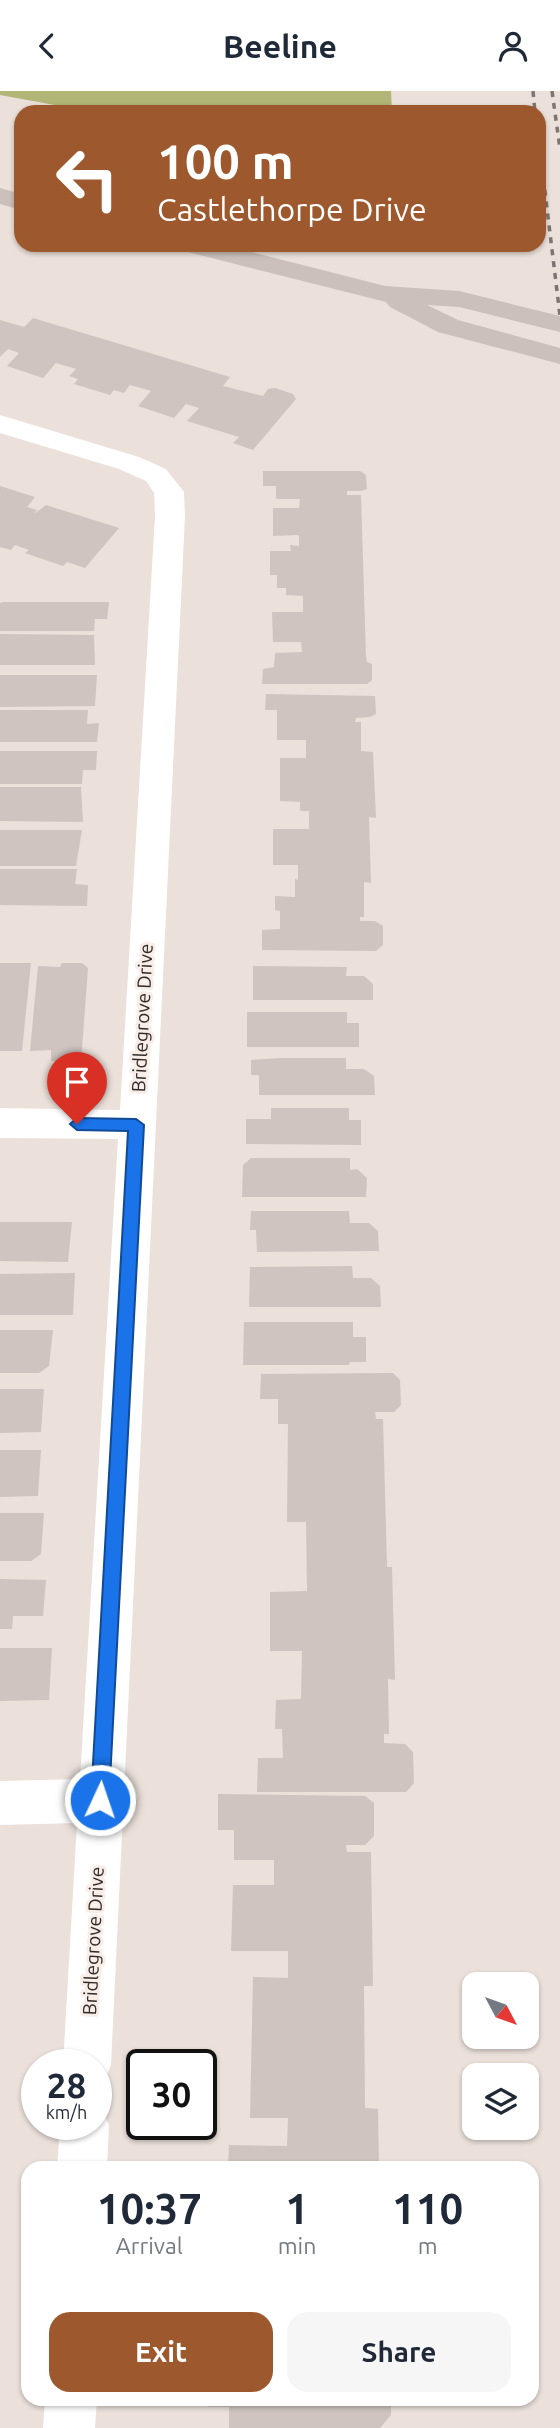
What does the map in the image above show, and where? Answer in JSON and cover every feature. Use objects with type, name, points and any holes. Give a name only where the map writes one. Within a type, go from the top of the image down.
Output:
[{"type":"street","points":[[220,252],[385,294],[459,299],[560,324]]},
{"type":"street","points":[[385,294],[448,326],[560,355]]},
{"type":"street","name":"Bridlegrove Drive","points":[[0,424],[129,463],[156,475],[169,492],[170,516],[88,2049]]},
{"type":"street","points":[[0,1123],[136,1125]]},
{"type":"street","points":[[0,1803],[100,1800]]},
{"type":"street","points":[[82,2161],[83,2140]]},
{"type":"street","points":[[69,2428],[71,2406]]},
{"type":"green space","points":[[0,91],[391,91],[392,105],[55,105],[0,95]]},
{"type":"building","points":[[33,318],[230,377],[223,386],[263,396],[268,389],[275,388],[293,394],[296,399],[253,450],[233,443],[239,437],[187,421],[199,408],[186,404],[174,418],[138,406],[151,391],[130,385],[124,393],[114,390],[110,395],[74,384],[78,379],[69,376],[76,369],[56,363],[43,378],[7,366],[19,353],[8,349],[0,357],[0,320],[24,327]]},
{"type":"building","points":[[263,471],[360,471],[366,475],[367,489],[347,491],[347,495],[361,495],[366,657],[367,662],[372,664],[372,680],[367,684],[262,684],[263,669],[274,667],[275,653],[302,652],[301,642],[273,642],[272,612],[303,612],[303,596],[286,595],[286,588],[277,588],[277,575],[270,575],[270,551],[291,551],[290,545],[299,546],[299,535],[273,536],[273,508],[299,508],[300,499],[276,499],[276,486],[263,486]]},
{"type":"building","points":[[0,486],[35,497],[27,507],[37,510],[34,514],[46,505],[119,528],[85,568],[67,562],[63,566],[25,553],[29,550],[15,545],[11,550],[0,547]]},
{"type":"building","points":[[109,602],[107,619],[95,619],[94,631],[0,631],[0,603]]},
{"type":"building","points":[[0,634],[94,635],[95,665],[0,665]]},
{"type":"building","points":[[0,675],[97,675],[95,706],[0,707]]},
{"type":"building","points":[[266,694],[375,696],[376,714],[356,718],[355,722],[361,722],[361,751],[373,752],[376,818],[369,817],[371,883],[364,882],[364,917],[360,917],[360,921],[375,921],[383,926],[383,945],[376,951],[262,950],[262,930],[280,929],[280,911],[275,910],[275,896],[295,897],[295,879],[298,880],[298,865],[273,865],[273,829],[309,829],[309,811],[300,811],[300,802],[280,801],[280,758],[306,758],[306,740],[277,740],[277,710],[265,710]]},
{"type":"building","points":[[0,710],[88,710],[87,724],[99,723],[97,742],[0,742]]},
{"type":"building","points":[[0,751],[97,751],[96,770],[83,770],[82,784],[0,784]]},
{"type":"building","points":[[0,787],[81,787],[83,822],[0,821]]},
{"type":"building","points":[[0,830],[82,830],[76,866],[0,866]]},
{"type":"building","points":[[0,869],[77,869],[75,884],[88,885],[87,906],[0,905]]},
{"type":"building","points":[[0,963],[31,963],[22,1051],[0,1051]]},
{"type":"building","points":[[62,963],[82,963],[88,968],[81,1062],[51,1061],[51,1050],[30,1051],[38,966],[60,967]]},
{"type":"building","points":[[253,966],[347,967],[346,976],[364,976],[373,984],[373,1000],[253,1000]]},
{"type":"building","points":[[247,1012],[347,1012],[347,1023],[359,1023],[359,1047],[247,1047]]},
{"type":"building","points":[[346,1058],[346,1069],[364,1069],[374,1076],[375,1095],[259,1095],[259,1075],[251,1075],[251,1060]]},
{"type":"building","points":[[271,1108],[349,1108],[349,1120],[361,1120],[361,1145],[246,1144],[246,1119],[271,1119]]},
{"type":"building","points":[[251,1158],[350,1158],[350,1170],[357,1169],[367,1178],[366,1197],[242,1197],[243,1165]]},
{"type":"building","points":[[251,1211],[349,1211],[350,1223],[369,1223],[378,1231],[379,1251],[257,1252],[256,1230],[250,1230]]},
{"type":"building","points":[[0,1222],[72,1222],[68,1262],[0,1261]]},
{"type":"building","points":[[352,1266],[353,1278],[371,1278],[380,1286],[381,1307],[249,1307],[250,1267]]},
{"type":"building","points":[[75,1273],[73,1315],[0,1315],[0,1274]]},
{"type":"building","points":[[244,1322],[353,1322],[353,1337],[366,1337],[366,1362],[350,1362],[349,1365],[243,1365]]},
{"type":"building","points":[[0,1330],[53,1330],[49,1366],[39,1373],[0,1373]]},
{"type":"building","points":[[393,1373],[400,1380],[401,1405],[394,1412],[375,1412],[376,1419],[383,1419],[387,1567],[392,1567],[395,1680],[388,1679],[389,1734],[384,1734],[384,1743],[405,1744],[413,1752],[414,1783],[406,1792],[257,1792],[258,1758],[283,1758],[282,1729],[275,1729],[276,1700],[301,1699],[302,1651],[270,1651],[270,1592],[307,1591],[306,1522],[287,1522],[288,1424],[278,1424],[278,1399],[260,1399],[261,1374]]},
{"type":"building","points":[[0,1389],[44,1389],[41,1432],[0,1433]]},
{"type":"building","points":[[0,1450],[41,1450],[38,1496],[0,1497]]},
{"type":"building","points":[[0,1513],[44,1513],[41,1554],[31,1561],[0,1561]]},
{"type":"building","points":[[0,1579],[46,1580],[43,1616],[13,1616],[12,1629],[0,1629]]},
{"type":"building","points":[[0,1648],[52,1648],[49,1700],[0,1701]]},
{"type":"building","points":[[218,1794],[365,1796],[374,1803],[374,1836],[365,1845],[346,1845],[347,1852],[371,1852],[373,1986],[364,1986],[365,2108],[378,2109],[379,2161],[228,2161],[229,2145],[287,2146],[288,2118],[250,2118],[253,1977],[288,1978],[288,1951],[231,1951],[233,1885],[274,1885],[274,1860],[234,1860],[234,1830],[218,1830]]},
{"type":"building","points":[[391,2406],[391,2415],[380,2428],[229,2428],[229,2407],[208,2407]]},
{"type":"railway","points":[[533,91],[534,105]]},
{"type":"railway","points":[[552,91],[560,149]]},
{"type":"railway","points":[[546,200],[560,316]]},
{"type":"route","points":[[77,1124],[136,1125],[100,1800]]}]
